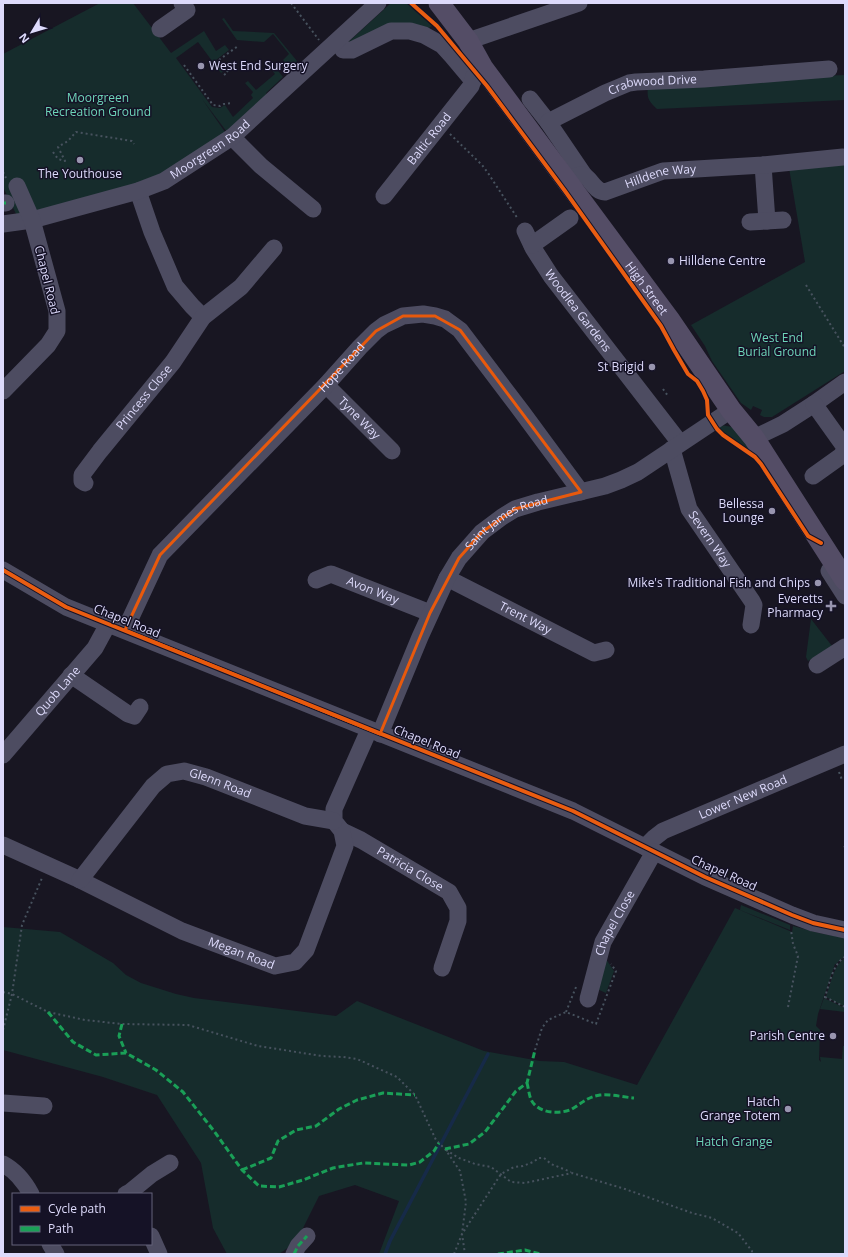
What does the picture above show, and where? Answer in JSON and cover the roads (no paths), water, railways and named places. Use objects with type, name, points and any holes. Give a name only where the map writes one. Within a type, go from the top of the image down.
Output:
[{"type":"main road","name":"High Street","points":[[439,3],[468,41],[478,74],[576,179],[731,410],[754,438],[845,580]]},
{"type":"street","points":[[160,29],[187,10],[182,3]]},
{"type":"street","name":"Moorgreen Road","points":[[3,224],[32,220],[138,191],[164,181],[232,137],[378,3]]},
{"type":"street","points":[[468,41],[552,7],[579,3]]},
{"type":"street","points":[[343,50],[352,50],[391,31],[410,31],[424,35],[442,45],[452,56],[478,74]]},
{"type":"street","name":"Crabwood Drive","points":[[548,122],[628,83],[704,79],[829,69]]},
{"type":"street","name":"Baltic Road","points":[[384,196],[471,86],[478,74]]},
{"type":"street","points":[[530,99],[548,122],[576,179]]},
{"type":"street","points":[[232,137],[249,155],[313,209]]},
{"type":"street","name":"Hilldene Way","points":[[576,179],[589,180],[597,190],[605,192],[663,171],[763,165],[843,157]]},
{"type":"street","points":[[750,222],[775,221],[763,165]]},
{"type":"street","name":"Chapel Road","points":[[3,391],[48,345],[57,331],[57,312],[32,220],[18,186]]},
{"type":"street","points":[[138,191],[152,232],[175,286],[203,317]]},
{"type":"street","name":"Woodlea Gardens","points":[[570,218],[529,238],[548,278],[676,446]]},
{"type":"street","name":"Princess Close","points":[[83,479],[100,451],[174,362],[203,317],[242,287],[274,248]]},
{"type":"street","name":"Hope Road","points":[[125,630],[160,555],[326,385],[376,331],[384,325],[403,316],[423,314],[445,319],[460,330],[581,492]]},
{"type":"street","points":[[754,438],[783,424],[845,382]]},
{"type":"street","name":"Tyne Way","points":[[326,385],[392,451]]},
{"type":"street","points":[[813,476],[841,456],[844,451],[844,446],[814,404]]},
{"type":"street","name":"Saint James Road","points":[[374,732],[447,578],[459,558],[482,532],[515,509],[605,486],[638,472],[731,410]]},
{"type":"street","name":"Severn Way","points":[[676,446],[689,509],[752,601],[754,605],[751,625]]},
{"type":"street","points":[[821,543],[813,545],[845,596]]},
{"type":"street","name":"Chapel Road","points":[[3,570],[66,607],[573,811],[705,877],[813,924],[845,930]]},
{"type":"street","name":"Avon Way","points":[[325,572],[430,613]]},
{"type":"street","name":"Trent Way","points":[[447,578],[594,653],[606,650]]},
{"type":"street","name":"Quob Lane","points":[[3,755],[95,648],[108,624]]},
{"type":"street","points":[[817,665],[845,647]]},
{"type":"street","points":[[71,675],[128,714],[134,716],[140,707]]},
{"type":"street","name":"Megan Road","points":[[3,845],[80,880],[182,931],[275,966],[295,962],[306,950],[345,846],[334,809],[374,732]]},
{"type":"street","name":"Lower New Road","points":[[650,850],[654,838],[663,831],[845,754]]},
{"type":"street","name":"Glenn Road","points":[[80,880],[153,786],[167,774],[184,770],[206,777],[305,816],[338,826]]},
{"type":"street","name":"Patricia Close","points":[[338,826],[449,892],[458,908],[458,921],[442,968]]},
{"type":"street","name":"Chapel Close","points":[[588,999],[603,942],[650,850]]},
{"type":"street","points":[[3,1103],[44,1106]]},
{"type":"street","points":[[129,1193],[152,1174],[170,1163]]},
{"type":"street","points":[[3,1164],[20,1177],[30,1193]]},
{"type":"street","points":[[294,1254],[298,1246],[307,1236]]},
{"type":"street","points":[[152,1238],[159,1254]]},
{"type":"street","points":[[51,1245],[56,1254]]},
{"type":"waterway","points":[[385,1254],[390,1241],[488,1054]]},
{"type":"place","name":"West End Surgery","points":[[201,66]]},
{"type":"place","name":"The Youthouse","points":[[80,160]]},
{"type":"place","name":"Hilldene Centre","points":[[671,261]]},
{"type":"place","name":"St Brigid","points":[[652,367]]},
{"type":"place","name":"Bellessa Lounge","points":[[772,511]]},
{"type":"place","name":"Mike's Traditional Fish and Chips","points":[[818,583]]},
{"type":"place","name":"Everetts Pharmacy","points":[[831,606]]},
{"type":"place","name":"Parish Centre","points":[[833,1036]]},
{"type":"place","name":"Hatch Grange Totem","points":[[788,1109]]},
{"type":"park label","name":"Moorgreen Recreation Ground","points":[[98,105]]},
{"type":"park label","name":"West End Burial Ground","points":[[777,345]]},
{"type":"park label","name":"Hatch Grange","points":[[734,1142]]}]
